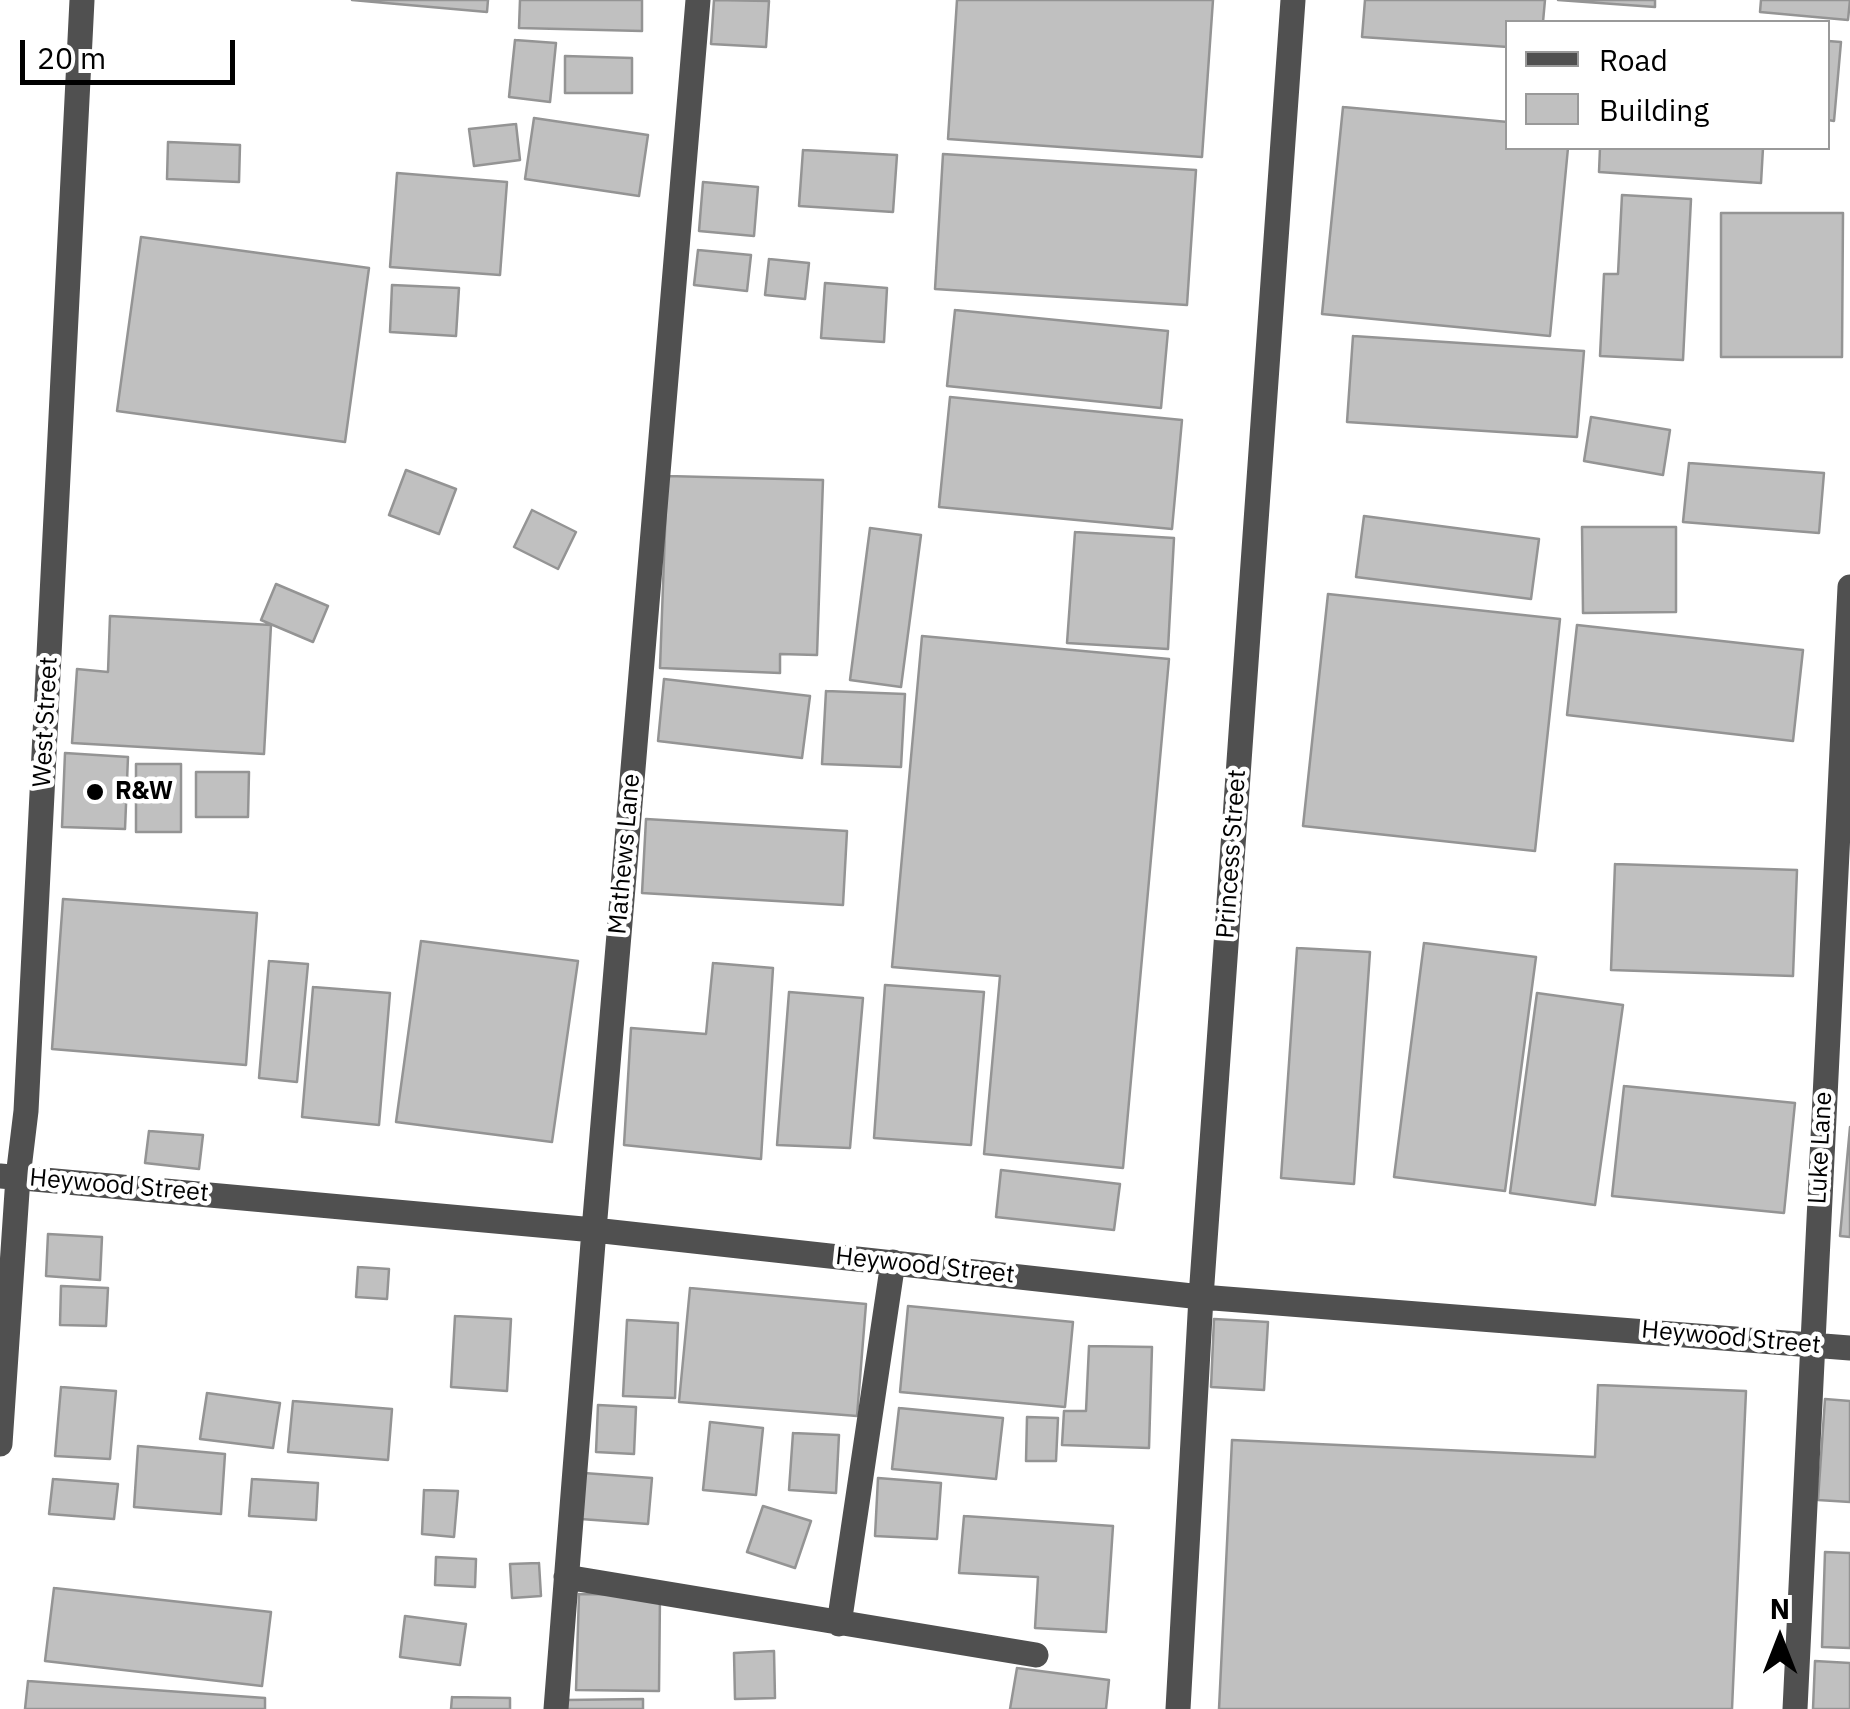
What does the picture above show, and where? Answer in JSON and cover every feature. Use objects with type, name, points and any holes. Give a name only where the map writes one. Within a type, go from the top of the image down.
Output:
[{"type":"street","name":"West Street","points":[[0,1444],[9,1176],[26,1112],[82,0]]},
{"type":"street","name":"Mathews Lane","points":[[556,1709],[698,0]]},
{"type":"street","name":"Princess Street","points":[[1178,1709],[1201,1296],[1293,0]]},
{"type":"street","name":"Luke Lane","points":[[1795,1709],[1850,587]]},
{"type":"street","name":"Heywood Street","points":[[9,1176],[594,1230],[1201,1296],[1850,1348]]},
{"type":"street","points":[[840,1624],[893,1262]]},
{"type":"street","points":[[566,1578],[1036,1655]]},
{"type":"building","points":[[352,0],[488,0],[487,12]]},
{"type":"building","points":[[520,0],[642,0],[642,31],[519,28]]},
{"type":"building","points":[[714,0],[769,1],[766,47],[711,44]]},
{"type":"building","points":[[957,0],[1213,0],[1202,157],[948,139]]},
{"type":"building","points":[[1365,0],[1545,0],[1543,20],[1505,20],[1505,47],[1362,37]]},
{"type":"building","points":[[1558,0],[1655,0],[1655,7]]},
{"type":"building","points":[[1761,0],[1850,0],[1848,20],[1760,12]]},
{"type":"building","points":[[515,40],[556,43],[550,102],[509,97]]},
{"type":"building","points":[[1830,41],[1841,42],[1834,121],[1830,120]]},
{"type":"building","points":[[565,56],[632,58],[632,93],[565,93]]},
{"type":"building","points":[[1343,107],[1505,122],[1505,150],[1568,150],[1550,336],[1322,314]]},
{"type":"building","points":[[534,118],[648,135],[639,196],[525,179]]},
{"type":"building","points":[[516,124],[520,160],[474,166],[469,129]]},
{"type":"building","points":[[168,142],[240,145],[239,182],[167,179]]},
{"type":"building","points":[[803,150],[897,155],[893,212],[799,206]]},
{"type":"building","points":[[1600,150],[1763,150],[1761,183],[1599,172]]},
{"type":"building","points":[[943,154],[1196,170],[1187,305],[935,289]]},
{"type":"building","points":[[397,173],[507,182],[500,275],[390,267]]},
{"type":"building","points":[[703,182],[758,187],[754,236],[699,231]]},
{"type":"building","points":[[1622,195],[1691,199],[1683,360],[1600,356],[1604,274],[1618,274]]},
{"type":"building","points":[[1721,213],[1843,213],[1842,357],[1721,357]]},
{"type":"building","points":[[141,237],[369,268],[345,442],[117,411]]},
{"type":"building","points":[[698,250],[751,255],[747,291],[694,285]]},
{"type":"building","points":[[769,259],[809,263],[805,299],[765,295]]},
{"type":"building","points":[[825,283],[887,288],[884,342],[821,338]]},
{"type":"building","points":[[392,285],[459,288],[456,336],[390,332]]},
{"type":"building","points":[[955,310],[1168,331],[1161,408],[947,386]]},
{"type":"building","points":[[1353,336],[1584,351],[1577,437],[1347,422]]},
{"type":"building","points":[[950,397],[1182,420],[1172,529],[939,507]]},
{"type":"building","points":[[1591,417],[1670,430],[1663,475],[1584,461]]},
{"type":"building","points":[[1689,463],[1824,473],[1819,533],[1683,522]]},
{"type":"building","points":[[406,470],[456,489],[439,534],[389,515]]},
{"type":"building","points":[[667,476],[823,480],[817,655],[780,654],[780,673],[660,668]]},
{"type":"building","points":[[532,510],[576,532],[558,569],[514,547]]},
{"type":"building","points":[[1364,516],[1539,539],[1531,599],[1356,577]]},
{"type":"building","points":[[1582,527],[1676,527],[1676,612],[1583,613]]},
{"type":"building","points":[[870,528],[921,535],[901,687],[850,680]]},
{"type":"building","points":[[1075,532],[1174,538],[1168,649],[1067,643]]},
{"type":"building","points":[[276,584],[328,606],[313,642],[261,620]]},
{"type":"building","points":[[1328,594],[1560,619],[1535,851],[1303,826]]},
{"type":"building","points":[[110,616],[271,625],[264,754],[72,743],[77,669],[108,672]]},
{"type":"building","points":[[1577,625],[1803,650],[1793,741],[1567,715]]},
{"type":"building","points":[[922,636],[1169,659],[1123,1168],[984,1154],[1000,976],[892,967]]},
{"type":"building","points":[[664,679],[810,696],[802,758],[658,741]]},
{"type":"building","points":[[826,691],[905,694],[901,767],[822,764]]},
{"type":"building","name":"R&W","points":[[65,753],[128,757],[125,829],[62,827]]},
{"type":"building","points":[[136,764],[181,764],[181,832],[136,832]]},
{"type":"building","points":[[196,772],[249,772],[248,817],[196,817]]},
{"type":"building","points":[[646,819],[847,831],[843,905],[642,893]]},
{"type":"building","points":[[1615,864],[1797,870],[1793,976],[1611,970]]},
{"type":"building","points":[[63,899],[257,913],[246,1065],[52,1049]]},
{"type":"building","points":[[421,941],[578,961],[552,1142],[396,1122]]},
{"type":"building","points":[[1424,943],[1536,957],[1505,1191],[1394,1177]]},
{"type":"building","points":[[1297,948],[1370,952],[1354,1184],[1281,1178]]},
{"type":"building","points":[[269,961],[308,964],[297,1082],[259,1078]]},
{"type":"building","points":[[713,963],[773,968],[761,1159],[624,1145],[631,1028],[706,1034]]},
{"type":"building","points":[[885,985],[984,992],[971,1145],[874,1138]]},
{"type":"building","points":[[313,987],[390,993],[379,1125],[302,1117]]},
{"type":"building","points":[[789,992],[863,998],[850,1148],[777,1145]]},
{"type":"building","points":[[1537,993],[1623,1005],[1595,1205],[1510,1193]]},
{"type":"building","points":[[1624,1086],[1795,1103],[1784,1213],[1612,1196]]},
{"type":"building","points":[[1850,1127],[1850,1237],[1840,1236]]},
{"type":"building","points":[[149,1131],[203,1135],[199,1169],[145,1163]]},
{"type":"building","points":[[1001,1170],[1120,1184],[1114,1230],[996,1217]]},
{"type":"building","points":[[48,1234],[102,1237],[100,1280],[46,1276]]},
{"type":"building","points":[[358,1267],[389,1269],[387,1299],[356,1297]]},
{"type":"building","points":[[61,1286],[108,1288],[106,1326],[60,1325]]},
{"type":"building","points":[[690,1288],[866,1304],[857,1416],[679,1402]]},
{"type":"building","points":[[908,1306],[1073,1322],[1065,1407],[900,1392]]},
{"type":"building","points":[[455,1316],[511,1319],[507,1391],[451,1387]]},
{"type":"building","points":[[1214,1319],[1268,1322],[1264,1390],[1211,1387]]},
{"type":"building","points":[[627,1320],[678,1323],[675,1398],[623,1396]]},
{"type":"building","points":[[1089,1346],[1152,1347],[1149,1448],[1062,1445],[1064,1411],[1086,1411]]},
{"type":"building","points":[[1598,1385],[1746,1391],[1732,1709],[1219,1709],[1232,1440],[1595,1457]]},
{"type":"building","points":[[61,1387],[116,1391],[110,1459],[55,1456]]},
{"type":"building","points":[[207,1393],[280,1403],[273,1448],[200,1439]]},
{"type":"building","points":[[1825,1399],[1850,1401],[1850,1502],[1818,1500]]},
{"type":"building","points":[[293,1401],[392,1409],[388,1460],[288,1452]]},
{"type":"building","points":[[598,1405],[636,1407],[634,1454],[596,1452]]},
{"type":"building","points":[[899,1408],[1003,1418],[996,1479],[892,1469]]},
{"type":"building","points":[[1027,1417],[1058,1418],[1056,1461],[1026,1461]]},
{"type":"building","points":[[710,1422],[763,1428],[756,1495],[703,1490]]},
{"type":"building","points":[[793,1433],[839,1435],[836,1493],[789,1490]]},
{"type":"building","points":[[138,1446],[225,1454],[221,1514],[134,1507]]},
{"type":"building","points":[[584,1473],[652,1478],[648,1524],[581,1519]]},
{"type":"building","points":[[878,1478],[941,1483],[937,1539],[875,1536]]},
{"type":"building","points":[[53,1479],[118,1484],[114,1519],[49,1514]]},
{"type":"building","points":[[252,1479],[318,1483],[316,1520],[249,1516]]},
{"type":"building","points":[[424,1490],[458,1491],[454,1537],[422,1534]]},
{"type":"building","points":[[763,1506],[811,1521],[795,1568],[747,1552]]},
{"type":"building","points":[[964,1516],[1113,1526],[1106,1632],[1035,1628],[1038,1577],[959,1573]]},
{"type":"building","points":[[1825,1552],[1850,1553],[1850,1648],[1822,1647]]},
{"type":"building","points":[[436,1557],[476,1559],[475,1587],[435,1585]]},
{"type":"building","points":[[539,1563],[541,1596],[512,1598],[510,1564]]},
{"type":"building","points":[[54,1588],[271,1612],[262,1686],[45,1661]]},
{"type":"building","points":[[579,1594],[660,1595],[659,1691],[576,1690]]},
{"type":"building","points":[[405,1616],[466,1624],[460,1665],[400,1657]]},
{"type":"building","points":[[774,1651],[775,1698],[735,1699],[734,1653]]},
{"type":"building","points":[[1815,1661],[1850,1663],[1850,1709],[1813,1709]]},
{"type":"building","points":[[1017,1668],[1109,1680],[1106,1709],[1010,1709]]},
{"type":"building","points":[[28,1681],[265,1698],[265,1709],[25,1709]]},
{"type":"building","points":[[452,1697],[510,1698],[510,1709],[451,1709]]},
{"type":"building","points":[[643,1699],[643,1709],[566,1709],[566,1700]]},
{"type":"place","name":"R&W","points":[[95,792]]}]
